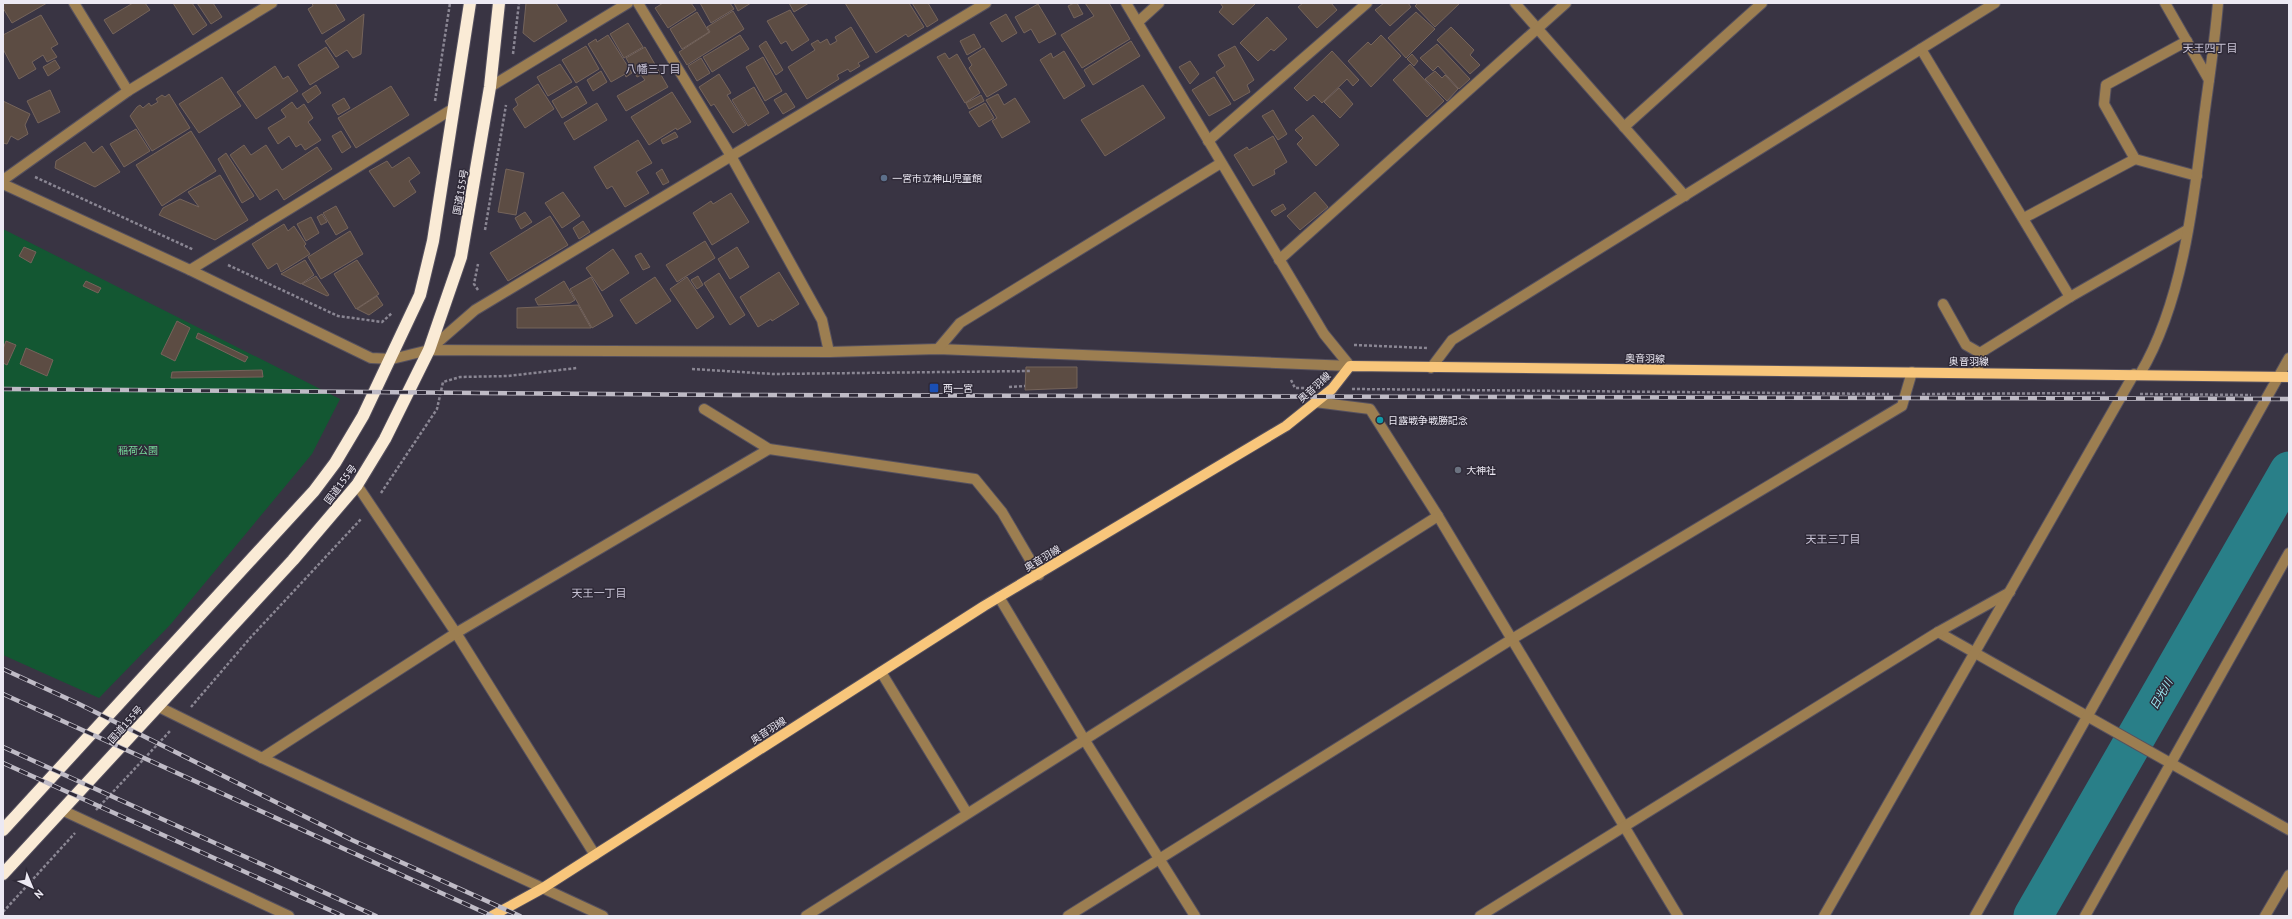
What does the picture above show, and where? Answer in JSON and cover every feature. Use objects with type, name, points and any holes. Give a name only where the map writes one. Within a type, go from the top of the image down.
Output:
[{"type":"highway","name":"国道155号","points":[[5,824],[314,491],[335,463],[363,416],[392,359],[420,295],[433,241],[470,3]]},
{"type":"highway","name":"国道155号","points":[[3,874],[64,811],[157,706],[293,560],[357,485],[385,439],[429,350],[461,257],[490,87],[499,3]]},
{"type":"main road","name":"奥音羽線","points":[[492,916],[543,888],[999,597],[1039,575],[1286,426],[1332,389],[1350,366],[2137,374],[2285,377]]},
{"type":"street","points":[[74,3],[128,91]]},
{"type":"street","points":[[3,180],[128,91],[272,3]]},
{"type":"street","points":[[490,87],[628,3]]},
{"type":"street","points":[[638,3],[731,156],[822,320],[829,352]]},
{"type":"street","points":[[429,350],[475,310],[986,3]]},
{"type":"street","points":[[1126,3],[1324,334],[1350,366]]},
{"type":"street","points":[[1138,22],[1159,3]]},
{"type":"street","points":[[1208,141],[1368,3]]},
{"type":"street","points":[[1515,3],[1685,196]]},
{"type":"street","points":[[1279,260],[1566,3]]},
{"type":"street","points":[[1624,127],[1762,3]]},
{"type":"street","points":[[1431,368],[1452,340],[1995,3]]},
{"type":"street","points":[[2164,3],[2209,80]]},
{"type":"street","points":[[1824,916],[1976,654],[2124,393],[2137,374],[2162,328],[2179,275],[2197,176],[2218,3]]},
{"type":"street","points":[[2135,159],[2104,104],[2106,85],[2186,41]]},
{"type":"street","points":[[1921,49],[2024,218],[2070,298]]},
{"type":"street","points":[[190,270],[454,108]]},
{"type":"street","points":[[2024,218],[2135,159],[2197,176]]},
{"type":"street","points":[[938,349],[960,323],[1221,163]]},
{"type":"street","points":[[3,184],[190,270],[371,358],[392,359],[429,350],[829,352],[938,349],[1350,366]]},
{"type":"street","points":[[1976,373],[1980,353],[2070,298],[2187,230]]},
{"type":"street","points":[[1943,304],[1966,345],[1980,353]]},
{"type":"street","points":[[1975,916],[2090,719],[2269,395],[2285,377],[2289,358]]},
{"type":"street","points":[[1068,916],[1512,639],[1902,406],[1912,372]]},
{"type":"street","points":[[1315,402],[1370,409],[1438,516],[1626,826],[1678,916]]},
{"type":"street","points":[[704,409],[769,449],[975,479],[1002,512],[1039,575]]},
{"type":"street","points":[[262,758],[456,633],[769,449]]},
{"type":"street","points":[[357,485],[456,633],[595,855]]},
{"type":"street","points":[[806,916],[1438,516]]},
{"type":"street","points":[[2084,916],[2171,765],[2289,553]]},
{"type":"street","points":[[1480,916],[1938,632],[2010,592]]},
{"type":"street","points":[[999,597],[1084,739],[1195,916]]},
{"type":"street","points":[[1938,632],[2160,759],[2289,830]]},
{"type":"street","points":[[881,672],[967,813]]},
{"type":"street","points":[[157,706],[262,758],[603,916]]},
{"type":"street","points":[[64,811],[289,916]]},
{"type":"street","points":[[2265,916],[2289,875]]},
{"type":"path","points":[[433,121],[450,3]]},
{"type":"path","points":[[18,169],[338,316],[382,322],[398,308]]},
{"type":"path","points":[[3,912],[182,718],[252,637],[372,507],[437,409],[442,382],[460,377],[508,376],[583,368]]},
{"type":"path","points":[[685,369],[773,374],[1034,370]]},
{"type":"path","points":[[1285,380],[1292,380],[1295,388],[1332,389],[1906,394],[2124,393],[2269,395]]},
{"type":"path","points":[[1009,387],[1025,386]]},
{"type":"green space","name":"稲荷公園","points":[[3,229],[340,399],[312,454],[170,625],[99,698],[3,655]]},
{"type":"building","points":[[3,3],[47,3],[12,23],[3,8]]},
{"type":"building","points":[[133,3],[145,3],[150,10],[113,34],[104,20]]},
{"type":"building","points":[[173,3],[192,3],[207,25],[193,35]]},
{"type":"building","points":[[197,3],[213,3],[222,17],[211,24]]},
{"type":"building","points":[[312,3],[335,3],[345,20],[322,34],[308,9],[313,6]]},
{"type":"building","points":[[526,3],[556,3],[567,21],[534,42],[523,33]]},
{"type":"building","points":[[663,3],[691,3],[696,10],[668,28],[655,8]]},
{"type":"building","points":[[700,3],[730,3],[734,9],[711,23]]},
{"type":"building","points":[[734,3],[751,3],[738,11]]},
{"type":"building","points":[[789,3],[809,3],[794,12]]},
{"type":"building","points":[[845,3],[909,3],[924,27],[908,37],[906,34],[876,53]]},
{"type":"building","points":[[912,3],[928,3],[938,20],[927,27]]},
{"type":"building","points":[[1077,3],[1083,14],[1074,18],[1068,6]]},
{"type":"building","points":[[1085,3],[1109,3],[1130,39],[1082,68],[1061,35],[1094,16]]},
{"type":"building","points":[[1220,3],[1255,4],[1233,25],[1219,12],[1223,7]]},
{"type":"building","points":[[1303,3],[1331,3],[1337,10],[1317,28],[1298,7]]},
{"type":"building","points":[[1384,3],[1408,3],[1411,7],[1390,26],[1375,10]]},
{"type":"building","points":[[1418,3],[1460,3],[1435,27],[1415,6]]},
{"type":"building","points":[[1038,4],[1056,34],[1039,43],[1031,29],[1024,33],[1015,17]]},
{"type":"building","points":[[790,10],[809,40],[792,51],[786,41],[781,44],[767,21]]},
{"type":"building","points":[[733,11],[744,29],[687,65],[679,52],[710,32],[707,27]]},
{"type":"building","points":[[697,12],[709,32],[682,49],[670,29]]},
{"type":"building","points":[[1416,12],[1435,29],[1406,58],[1388,38]]},
{"type":"building","points":[[364,14],[361,54],[353,58],[347,50],[336,57],[325,41]]},
{"type":"building","points":[[1006,14],[1017,33],[1002,42],[990,23]]},
{"type":"building","points":[[41,15],[58,44],[51,48],[57,57],[47,62],[43,55],[32,62],[36,69],[19,79],[3,49],[3,35]]},
{"type":"building","points":[[1267,17],[1287,39],[1274,51],[1271,49],[1258,61],[1240,43]]},
{"type":"building","points":[[628,23],[643,47],[624,58],[610,34]]},
{"type":"building","points":[[851,27],[869,57],[858,63],[860,66],[850,72],[848,69],[837,75],[839,79],[807,99],[788,67],[815,50],[811,44],[818,40],[820,43],[827,39],[830,45],[837,41],[835,37]]},
{"type":"building","points":[[1451,27],[1474,50],[1470,55],[1480,65],[1470,74],[1437,40]]},
{"type":"building","points":[[974,34],[981,47],[967,55],[960,41]]},
{"type":"building","points":[[608,35],[632,73],[626,77],[625,74],[611,82],[588,44],[596,39],[597,42]]},
{"type":"building","points":[[740,35],[749,49],[712,72],[703,57]]},
{"type":"building","points":[[1381,35],[1401,56],[1371,87],[1348,61],[1368,42],[1371,45]]},
{"type":"building","points":[[766,41],[783,70],[776,75],[759,46]]},
{"type":"building","points":[[1131,41],[1140,56],[1093,85],[1084,70]]},
{"type":"building","points":[[1437,44],[1470,79],[1459,89],[1438,66],[1433,71],[1420,58]]},
{"type":"building","points":[[586,46],[599,69],[576,83],[562,60]]},
{"type":"building","points":[[1235,46],[1254,80],[1247,85],[1250,92],[1234,101],[1216,72],[1225,66],[1218,55]]},
{"type":"building","points":[[326,47],[339,67],[310,85],[298,65]]},
{"type":"building","points":[[645,47],[668,87],[626,111],[617,96],[645,80],[641,75],[637,77],[626,58]]},
{"type":"building","points":[[984,48],[1007,85],[987,97],[969,68],[972,65],[968,58]]},
{"type":"building","points":[[1064,51],[1085,86],[1064,99],[1040,60],[1051,53],[1053,58]]},
{"type":"building","points":[[1332,51],[1359,80],[1353,86],[1347,79],[1322,103],[1314,95],[1307,101],[1294,88]]},
{"type":"building","points":[[945,53],[949,59],[957,54],[980,93],[965,103],[937,57]]},
{"type":"building","points":[[1412,54],[1418,61],[1414,66],[1407,59]]},
{"type":"building","points":[[763,57],[782,91],[765,101],[746,67]]},
{"type":"building","points":[[701,58],[710,73],[697,81],[688,66]]},
{"type":"building","points":[[55,60],[60,68],[48,76],[43,67]]},
{"type":"building","points":[[1190,61],[1199,74],[1190,84],[1179,67]]},
{"type":"building","points":[[560,64],[572,82],[548,96],[537,77]]},
{"type":"building","points":[[1410,64],[1444,101],[1427,117],[1393,80]]},
{"type":"building","points":[[275,66],[283,79],[288,76],[298,91],[256,119],[237,92]]},
{"type":"building","points":[[601,71],[607,82],[593,91],[587,80]]},
{"type":"building","points":[[1435,71],[1442,78],[1445,75],[1458,89],[1447,101],[1425,79]]},
{"type":"building","points":[[719,74],[731,93],[727,95],[746,125],[733,133],[714,104],[711,106],[699,87]]},
{"type":"building","points":[[222,77],[241,106],[199,133],[179,104]]},
{"type":"building","points":[[1214,77],[1231,104],[1209,116],[1192,90]]},
{"type":"building","points":[[538,84],[554,109],[525,128],[513,109],[518,105],[515,99]]},
{"type":"building","points":[[316,85],[321,93],[308,103],[302,94]]},
{"type":"building","points":[[1143,85],[1165,118],[1105,156],[1081,120]]},
{"type":"building","points":[[391,86],[409,115],[356,148],[338,118]]},
{"type":"building","points":[[577,86],[587,103],[562,118],[552,101]]},
{"type":"building","points":[[754,87],[769,113],[748,126],[732,100]]},
{"type":"building","points":[[1339,88],[1353,104],[1340,118],[1324,102]]},
{"type":"building","points":[[50,90],[60,112],[38,123],[27,101]]},
{"type":"building","points":[[672,92],[691,122],[677,130],[676,128],[649,145],[631,117]]},
{"type":"building","points":[[786,93],[795,107],[783,114],[774,100]]},
{"type":"building","points":[[169,94],[190,128],[152,151],[130,116],[140,105],[143,108],[149,103],[151,106],[158,102],[156,99],[162,95],[165,97]]},
{"type":"building","points":[[998,94],[1004,105],[1015,98],[1030,122],[1002,138],[992,121],[997,118],[986,100]]},
{"type":"building","points":[[981,95],[984,101],[969,109],[966,103]]},
{"type":"building","points":[[344,98],[350,108],[338,115],[332,105]]},
{"type":"building","points":[[3,101],[30,114],[25,125],[28,134],[18,140],[11,136],[7,144],[3,143]]},
{"type":"building","points":[[292,102],[297,109],[304,104],[313,118],[308,122],[321,140],[305,150],[301,144],[296,147],[289,136],[278,144],[268,128],[286,117],[281,110]]},
{"type":"building","points":[[597,103],[607,120],[574,140],[564,123]]},
{"type":"building","points":[[985,103],[994,118],[979,127],[969,112]]},
{"type":"building","points":[[1273,110],[1287,134],[1278,140],[1262,116]]},
{"type":"building","points":[[1313,115],[1339,145],[1316,166],[1297,144],[1303,138],[1295,130]]},
{"type":"building","points":[[136,129],[150,151],[124,167],[110,144]]},
{"type":"building","points":[[191,131],[216,171],[162,206],[136,165]]},
{"type":"building","points":[[341,131],[351,147],[342,153],[332,136]]},
{"type":"building","points":[[675,132],[678,137],[663,144],[661,140]]},
{"type":"building","points":[[1273,136],[1287,162],[1274,170],[1275,174],[1253,186],[1234,155],[1247,147],[1249,150]]},
{"type":"building","points":[[638,140],[652,163],[636,172],[649,193],[625,207],[612,186],[607,189],[594,167]]},
{"type":"building","points":[[85,142],[93,153],[102,146],[120,172],[95,187],[55,168],[56,161]]},
{"type":"building","points":[[244,145],[251,155],[266,145],[282,170],[317,147],[332,169],[284,200],[277,189],[260,200],[230,155]]},
{"type":"building","points":[[226,153],[254,196],[242,203],[218,159]]},
{"type":"building","points":[[409,157],[420,173],[409,181],[416,192],[394,207],[369,171],[387,161],[392,168]]},
{"type":"building","points":[[506,169],[524,173],[516,215],[498,212]]},
{"type":"building","points":[[662,169],[669,182],[663,185],[656,173]]},
{"type":"building","points":[[220,175],[248,220],[215,240],[159,215],[163,208],[180,199],[199,207],[188,192]]},
{"type":"building","points":[[563,192],[580,216],[562,228],[545,203]]},
{"type":"building","points":[[1315,192],[1328,207],[1300,230],[1287,216]]},
{"type":"building","points":[[731,193],[749,222],[712,245],[693,213],[711,201],[713,204]]},
{"type":"building","points":[[1283,204],[1286,209],[1275,216],[1271,211]]},
{"type":"building","points":[[336,206],[348,228],[336,235],[323,213]]},
{"type":"building","points":[[525,212],[532,222],[521,229],[515,218]]},
{"type":"building","points":[[322,214],[327,222],[321,225],[317,217]]},
{"type":"building","points":[[550,216],[568,245],[508,281],[490,253]]},
{"type":"building","points":[[311,217],[319,233],[306,241],[297,224]]},
{"type":"building","points":[[583,221],[590,232],[579,239],[573,228]]},
{"type":"building","points":[[284,224],[288,231],[294,226],[306,244],[304,246],[310,254],[281,272],[277,263],[268,269],[252,244]]},
{"type":"building","points":[[350,231],[363,254],[321,279],[308,257]]},
{"type":"building","points":[[705,241],[715,258],[677,282],[666,265]]},
{"type":"building","points":[[24,247],[36,252],[31,263],[19,256]]},
{"type":"building","points":[[737,247],[749,267],[730,279],[718,259]]},
{"type":"building","points":[[613,249],[629,273],[602,291],[586,268]]},
{"type":"building","points":[[641,253],[650,267],[643,270],[635,256]]},
{"type":"building","points":[[305,260],[314,275],[301,284],[281,274]]},
{"type":"building","points":[[357,260],[379,294],[356,309],[334,274]]},
{"type":"building","points":[[779,272],[799,304],[772,321],[771,319],[758,327],[740,297]]},
{"type":"building","points":[[719,273],[745,315],[730,325],[704,283]]},
{"type":"building","points":[[316,276],[329,295],[327,296],[302,284]]},
{"type":"building","points":[[698,276],[703,285],[697,289],[691,280]]},
{"type":"building","points":[[591,277],[613,316],[592,328],[570,289]]},
{"type":"building","points":[[655,277],[671,301],[636,324],[620,300]]},
{"type":"building","points":[[687,277],[714,317],[697,329],[670,289]]},
{"type":"building","points":[[86,281],[101,288],[98,293],[83,286]]},
{"type":"building","points":[[564,281],[575,300],[570,303],[538,305],[535,299]]},
{"type":"building","points":[[377,296],[383,305],[369,315],[357,309]]},
{"type":"building","points":[[578,305],[591,328],[517,328],[517,308]]},
{"type":"building","points":[[177,321],[190,328],[175,361],[161,354]]},
{"type":"building","points":[[198,333],[248,357],[245,362],[196,338]]},
{"type":"building","points":[[6,341],[16,345],[7,365],[3,363],[3,349]]},
{"type":"building","points":[[26,348],[53,360],[47,376],[20,364]]},
{"type":"building","points":[[1026,367],[1077,367],[1077,388],[1025,390]]},
{"type":"building","points":[[262,370],[263,377],[171,378],[172,372]]},
{"type":"waterway","name":"日光川","points":[[2033,916],[2289,471]]},
{"type":"railway","points":[[3,389],[732,395],[2289,399]]},
{"type":"railway","points":[[3,669],[77,703],[352,840],[520,916]]},
{"type":"railway","points":[[3,694],[492,916]]},
{"type":"railway","points":[[3,747],[376,916]]},
{"type":"railway","points":[[3,763],[343,916]]},
{"type":"place","name":"一宮市立神山児童館","points":[[884,178]]},
{"type":"place","name":"西一宮","points":[[934,388]]},
{"type":"place","name":"日露戦争戦勝記念","points":[[1380,420]]},
{"type":"place","name":"大神社","points":[[1458,470]]},
{"type":"district","name":"天王四丁目","points":[[2210,48]]},
{"type":"district","name":"八幡三丁目","points":[[653,69]]},
{"type":"district","name":"天王三丁目","points":[[1833,539]]},
{"type":"district","name":"天王一丁目","points":[[599,593]]}]
